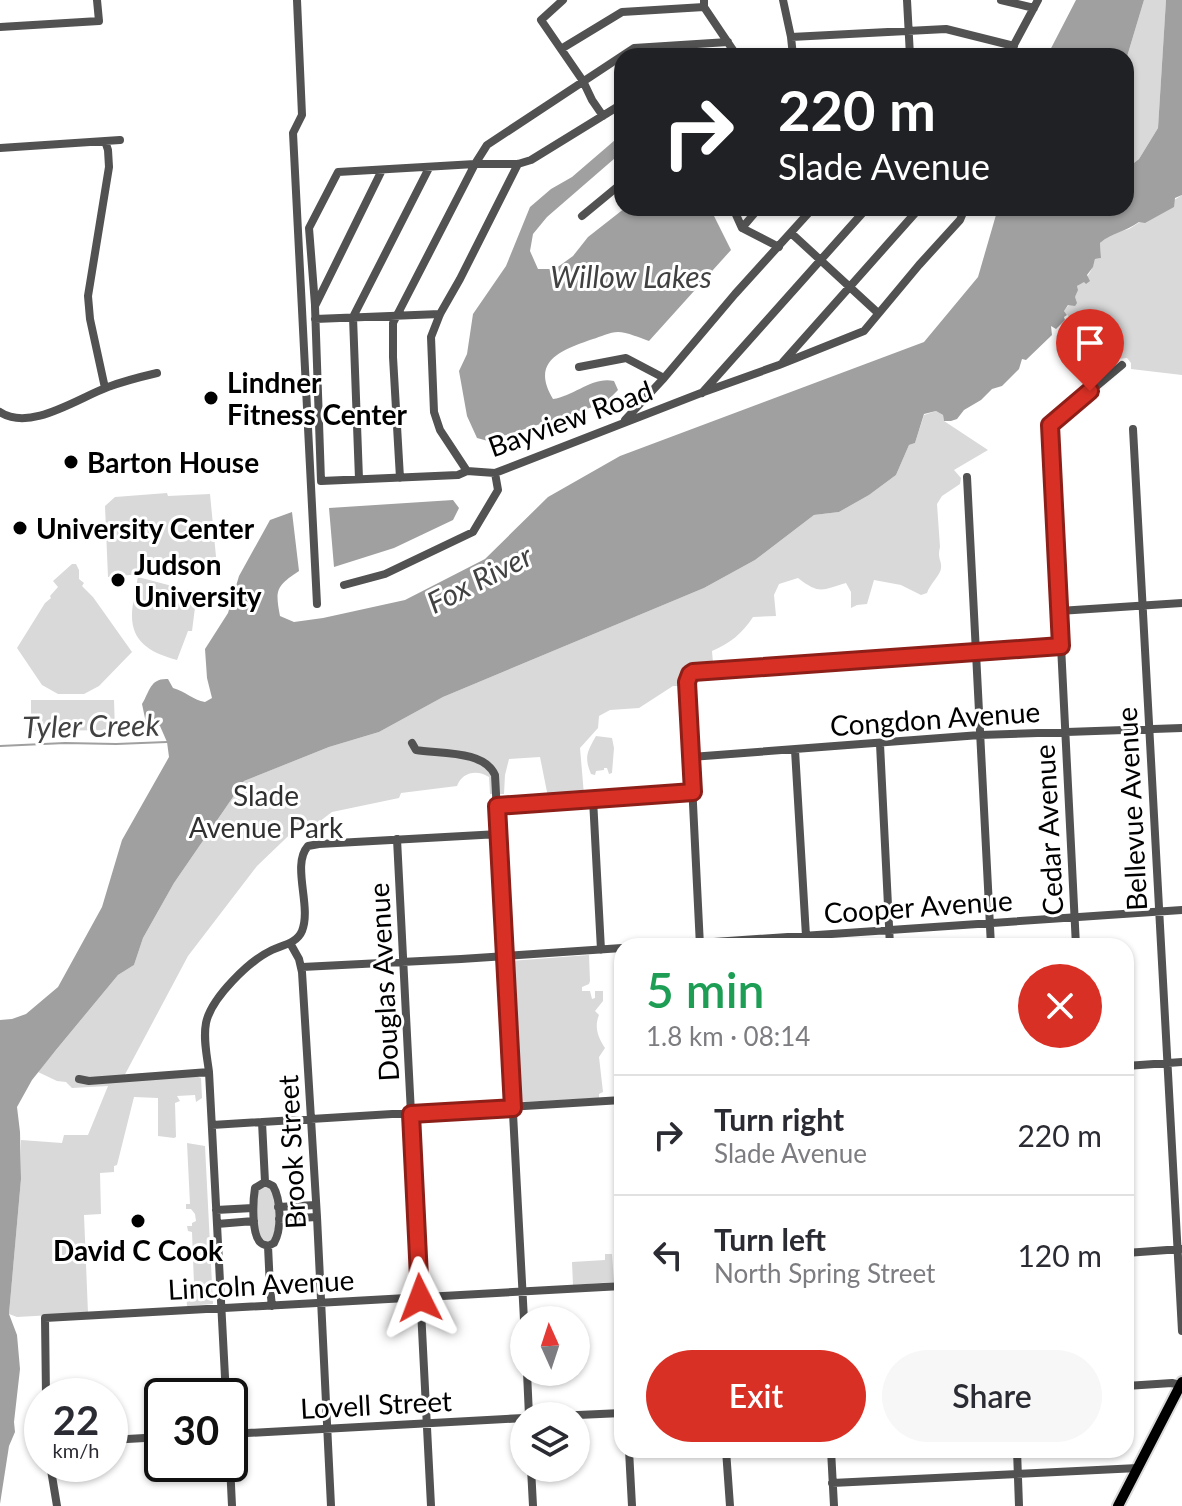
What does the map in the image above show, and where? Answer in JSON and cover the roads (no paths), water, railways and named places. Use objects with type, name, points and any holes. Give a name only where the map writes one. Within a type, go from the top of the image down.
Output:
[{"type":"main road","points":[[1118,1506],[1181,1384]]},
{"type":"street","points":[[0,27],[99,21],[97,0]]},
{"type":"street","points":[[297,0],[302,115],[293,133],[317,604]]},
{"type":"street","points":[[563,0],[541,20],[603,116]]},
{"type":"street","points":[[783,0],[792,48]]},
{"type":"street","points":[[907,0],[910,48]]},
{"type":"street","points":[[791,37],[946,29],[1014,46],[1036,4],[1001,0]]},
{"type":"street","points":[[561,49],[622,12],[704,3],[732,48]]},
{"type":"street","points":[[634,48],[728,42]]},
{"type":"street","points":[[400,478],[392,335],[397,316],[487,145],[614,61]]},
{"type":"street","points":[[440,314],[315,319],[309,228],[338,172],[518,164],[531,160],[614,109]]},
{"type":"street","points":[[0,148],[120,140]]},
{"type":"street","points":[[105,141],[109,167],[88,296],[105,388]]},
{"type":"street","points":[[467,471],[440,430],[434,412],[431,337],[518,164]]},
{"type":"street","points":[[359,479],[353,317],[429,168]]},
{"type":"street","points":[[315,306],[382,170]]},
{"type":"street","points":[[582,216],[614,190]]},
{"type":"street","points":[[737,216],[742,228],[779,247]]},
{"type":"street","points":[[742,228],[752,216]]},
{"type":"street","points":[[622,423],[806,216]]},
{"type":"street","points":[[701,393],[860,216]]},
{"type":"street","points":[[779,365],[913,216]]},
{"type":"street","name":"Bayview Road","points":[[315,319],[321,481],[458,475],[467,471],[495,473],[864,331],[961,216]]},
{"type":"street","points":[[791,233],[878,313]]},
{"type":"street","points":[[579,367],[626,358],[664,378]]},
{"type":"street","name":"Cedar Avenue","points":[[1076,938],[1050,425],[1122,365]]},
{"type":"street","points":[[0,412],[22,419],[60,409],[105,388],[157,373]]},
{"type":"street","name":"Bellevue Avenue","points":[[1133,429],[1182,1331]]},
{"type":"street","points":[[344,585],[385,574],[473,532],[498,490],[495,473]]},
{"type":"street","points":[[967,477],[991,938]]},
{"type":"street","points":[[1059,611],[1182,603]]},
{"type":"street","points":[[700,938],[687,682],[690,674],[1061,646]]},
{"type":"street","name":"Congdon Avenue","points":[[691,757],[980,735],[1182,728]]},
{"type":"street","points":[[412,743],[416,750],[469,757],[490,766],[495,775],[523,1306]]},
{"type":"street","points":[[880,744],[890,938]]},
{"type":"street","points":[[795,750],[806,936]]},
{"type":"street","points":[[497,806],[693,792]]},
{"type":"street","points":[[593,799],[601,950]]},
{"type":"street","points":[[225,1378],[205,1029],[208,1014],[225,990],[251,964],[299,936],[304,923],[301,859],[311,845],[499,834]]},
{"type":"street","name":"Douglas Avenue","points":[[397,839],[431,1506]]},
{"type":"street","name":"Cooper Avenue","points":[[800,938],[1182,910]]},
{"type":"street","name":"Brook Street","points":[[290,943],[302,967],[331,1506]]},
{"type":"street","points":[[302,967],[614,949]]},
{"type":"street","points":[[1134,1065],[1182,1062]]},
{"type":"street","points":[[79,1079],[89,1081],[209,1072]]},
{"type":"street","points":[[212,1125],[614,1101]]},
{"type":"street","points":[[262,1122],[265,1182]]},
{"type":"street","points":[[265,1182],[276,1191],[279,1219],[277,1238],[268,1246],[260,1242],[253,1208],[255,1188],[265,1182]]},
{"type":"street","points":[[278,1207],[316,1205]]},
{"type":"street","points":[[216,1210],[253,1208]]},
{"type":"street","points":[[279,1219],[317,1217]]},
{"type":"street","points":[[217,1224],[254,1221]]},
{"type":"street","points":[[268,1246],[272,1306]]},
{"type":"street","points":[[1134,1252],[1179,1249]]},
{"type":"street","name":"Lincoln Avenue","points":[[46,1378],[45,1318],[614,1286]]},
{"type":"street","points":[[1134,1385],[1181,1384]]},
{"type":"street","points":[[590,1414],[614,1413]]},
{"type":"street","name":"Lovell Street","points":[[248,1433],[510,1418]]},
{"type":"street","points":[[629,1458],[632,1506]]},
{"type":"street","points":[[727,1458],[730,1506]]},
{"type":"street","points":[[831,1458],[834,1506]]},
{"type":"street","points":[[1017,1458],[1019,1506]]},
{"type":"street","points":[[832,1483],[1138,1468]]},
{"type":"street","points":[[53,1482],[57,1506]]},
{"type":"street","points":[[231,1482],[232,1506]]},
{"type":"street","points":[[532,1482],[533,1506]]},
{"type":"water","points":[[1076,0],[1144,0],[1130,48],[1051,48]]},
{"type":"water","name":"Fox River","points":[[1166,0],[1182,0],[1182,195],[1175,198],[1174,207],[1100,243],[1101,258],[1095,259],[1087,275],[1090,281],[1077,286],[1077,303],[1075,306],[1068,305],[1064,311],[1067,315],[1065,320],[1056,329],[1051,326],[1052,335],[1026,360],[1022,359],[1019,369],[1002,386],[992,389],[957,419],[944,421],[943,415],[936,411],[924,414],[915,443],[909,445],[896,475],[869,495],[839,512],[814,515],[755,560],[704,588],[443,697],[379,732],[329,747],[244,781],[174,883],[143,938],[134,965],[118,975],[56,1050],[32,1080],[17,1107],[21,1179],[9,1314],[17,1335],[20,1369],[15,1432],[9,1446],[0,1504],[0,1020],[26,1014],[58,987],[102,907],[122,840],[169,757],[160,726],[146,723],[142,704],[151,686],[162,679],[168,679],[173,688],[201,701],[212,698],[205,649],[228,613],[239,576],[270,520],[292,512],[299,571],[279,589],[280,616],[294,622],[405,600],[485,559],[548,497],[620,456],[924,342],[978,277],[996,216],[1134,216],[1134,163],[1158,128]]},
{"type":"water","name":"Willow Lakes","points":[[614,141],[614,159],[547,217],[533,234],[530,251],[538,269],[555,269],[615,216],[714,216],[731,250],[649,341],[625,333],[612,333],[570,348],[552,359],[545,375],[553,399],[599,381],[614,381],[618,390],[605,403],[488,441],[477,438],[467,416],[459,371],[467,354],[473,314],[506,266],[530,207],[551,189],[572,177]]},
{"type":"water","points":[[453,500],[459,508],[453,520],[394,548],[334,567],[329,508]]},
{"type":"waterway","name":"Tyler Creek","points":[[0,746],[167,742]]},
{"type":"place","name":"Lindner Fitness Center","points":[[211,398]]},
{"type":"place","name":"Barton House","points":[[71,462]]},
{"type":"place","name":"University Center","points":[[20,528]]},
{"type":"place","name":"Judson University","points":[[118,580]]},
{"type":"place","name":"David C Cook","points":[[138,1221]]},
{"type":"park label","name":"Slade Avenue Park","points":[[266,811]]}]
